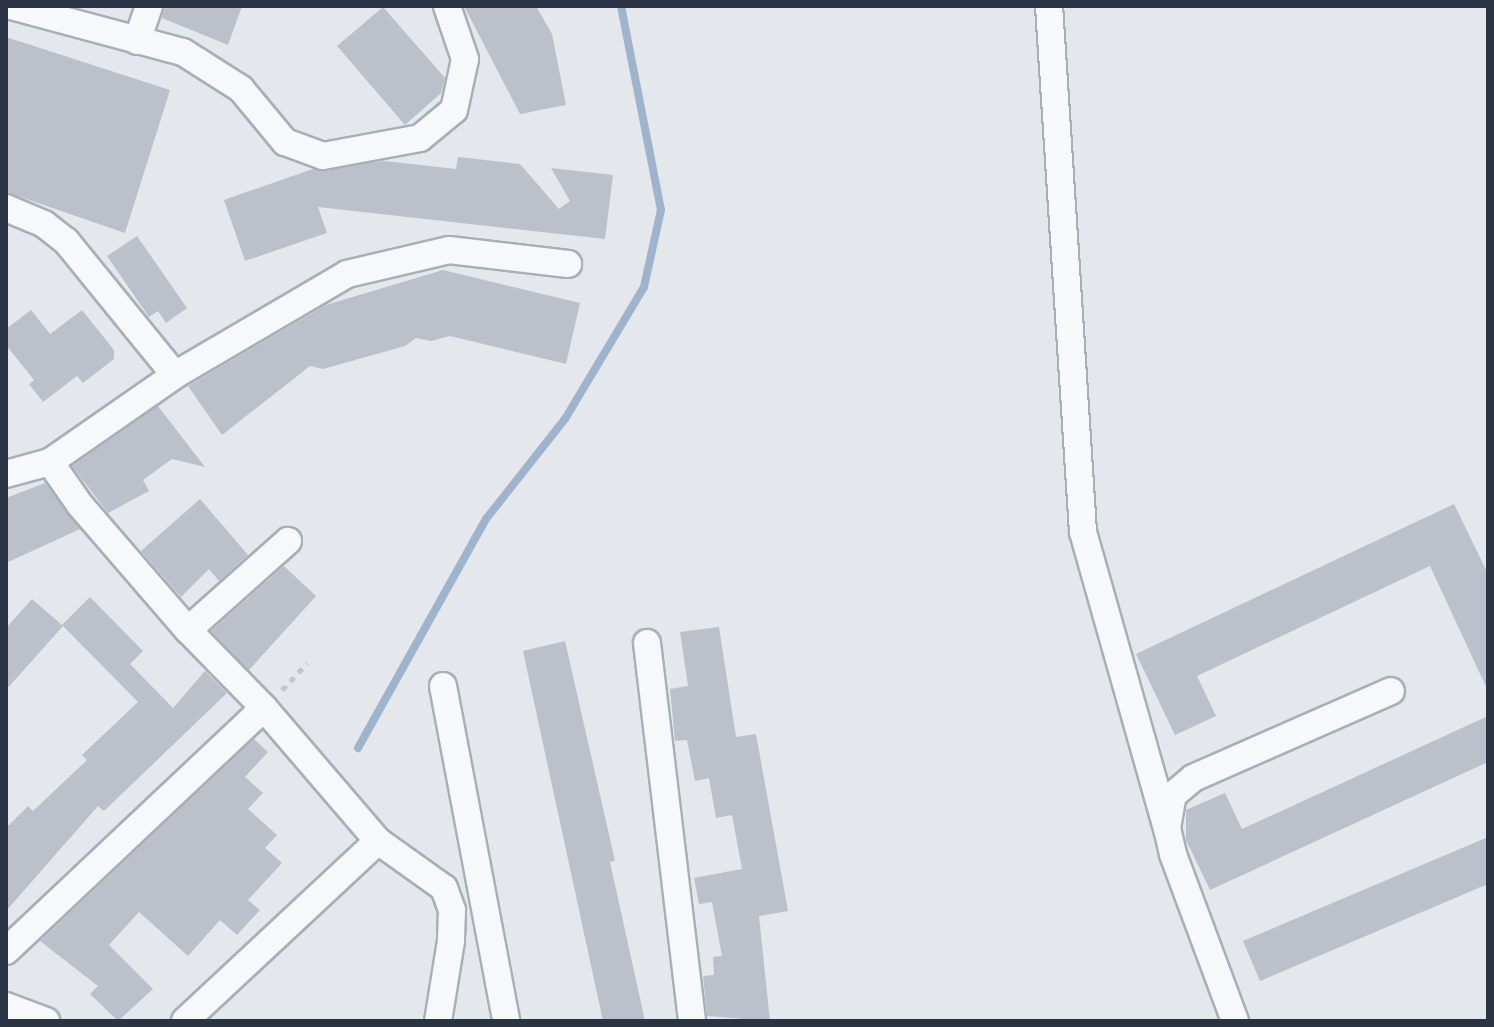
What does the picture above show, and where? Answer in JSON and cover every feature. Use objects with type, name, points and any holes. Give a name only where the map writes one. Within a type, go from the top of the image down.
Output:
[{"type":"street","points":[[11,6],[183,52],[217,69],[285,142],[323,156],[420,138],[454,110],[465,59],[447,6]]},
{"type":"street","points":[[137,41],[149,6]]},
{"type":"street","points":[[1049,6],[1083,532],[1167,828],[1235,1021]]},
{"type":"street","points":[[6,208],[44,224],[66,241],[175,375]]},
{"type":"street","points":[[6,474],[50,462],[175,375],[289,303],[347,274],[401,258],[461,251],[568,264]]},
{"type":"street","points":[[50,462],[80,505],[188,630],[264,708],[378,841],[444,888],[452,910],[451,941],[438,1021]]},
{"type":"street","points":[[188,630],[288,541]]},
{"type":"street","points":[[647,643],[692,1021]]},
{"type":"street","points":[[443,686],[506,1021]]},
{"type":"street","points":[[1167,828],[1167,808],[1180,785],[1391,691]]},
{"type":"street","points":[[6,951],[264,708]]},
{"type":"street","points":[[185,1021],[378,841]]},
{"type":"street","points":[[444,888],[480,884]]},
{"type":"street","points":[[6,1006],[46,1021]]},
{"type":"path","points":[[264,708],[307,663]]},
{"type":"building","points":[[165,6],[242,6],[228,45],[162,18]]},
{"type":"building","points":[[464,6],[536,6],[552,34],[566,105],[520,114]]},
{"type":"building","points":[[383,7],[445,78],[441,93],[405,125],[337,46]]},
{"type":"building","points":[[6,37],[170,90],[125,233],[6,192]]},
{"type":"building","points":[[458,157],[520,164],[559,209],[570,201],[551,168],[613,175],[605,239],[318,207],[327,233],[245,261],[224,200],[313,169],[385,161],[456,169]]},
{"type":"building","points":[[137,236],[187,308],[166,323],[158,311],[149,317],[107,256]]},
{"type":"building","points":[[443,270],[580,303],[566,364],[450,336],[431,341],[416,338],[405,346],[323,369],[310,366],[222,435],[188,386],[326,305]]},
{"type":"building","points":[[31,310],[50,334],[82,310],[114,350],[114,359],[83,383],[77,376],[43,402],[29,384],[34,380],[6,345],[6,329]]},
{"type":"building","points":[[158,406],[205,467],[172,459],[143,480],[149,491],[108,513],[72,466]]},
{"type":"building","points":[[45,483],[80,529],[6,563],[6,498]]},
{"type":"building","points":[[200,499],[248,555],[219,581],[209,569],[181,597],[141,551]]},
{"type":"building","points":[[1454,504],[1488,574],[1488,691],[1430,566],[1197,676],[1216,716],[1175,735],[1136,654]]},
{"type":"building","points":[[284,566],[316,596],[249,670],[211,631]]},
{"type":"building","points":[[90,597],[143,651],[130,664],[173,708],[205,671],[227,693],[104,811],[98,806],[6,911],[6,828],[28,806],[33,811],[87,760],[82,755],[138,702],[63,626],[6,690],[6,628],[32,599],[62,625]]},
{"type":"building","points":[[719,627],[736,737],[756,734],[788,911],[759,916],[770,1021],[707,1016],[703,976],[714,975],[713,957],[722,956],[712,902],[699,904],[694,878],[742,869],[732,815],[716,818],[709,778],[695,781],[687,740],[675,741],[670,689],[688,686],[680,632]]},
{"type":"building","points":[[565,641],[615,861],[610,862],[645,1021],[603,1021],[523,651]]},
{"type":"building","points":[[1488,716],[1488,762],[1210,890],[1186,840],[1186,810],[1225,793],[1242,829]]},
{"type":"building","points":[[254,739],[268,752],[245,777],[263,793],[248,809],[277,835],[265,848],[282,863],[248,900],[260,910],[237,935],[220,920],[188,956],[139,912],[109,945],[153,989],[118,1021],[90,994],[98,986],[40,941]]},
{"type":"building","points":[[1488,837],[1488,884],[1260,981],[1243,941]]},
{"type":"waterway","points":[[358,748],[486,519],[565,419],[644,287],[661,210],[621,6]]}]
